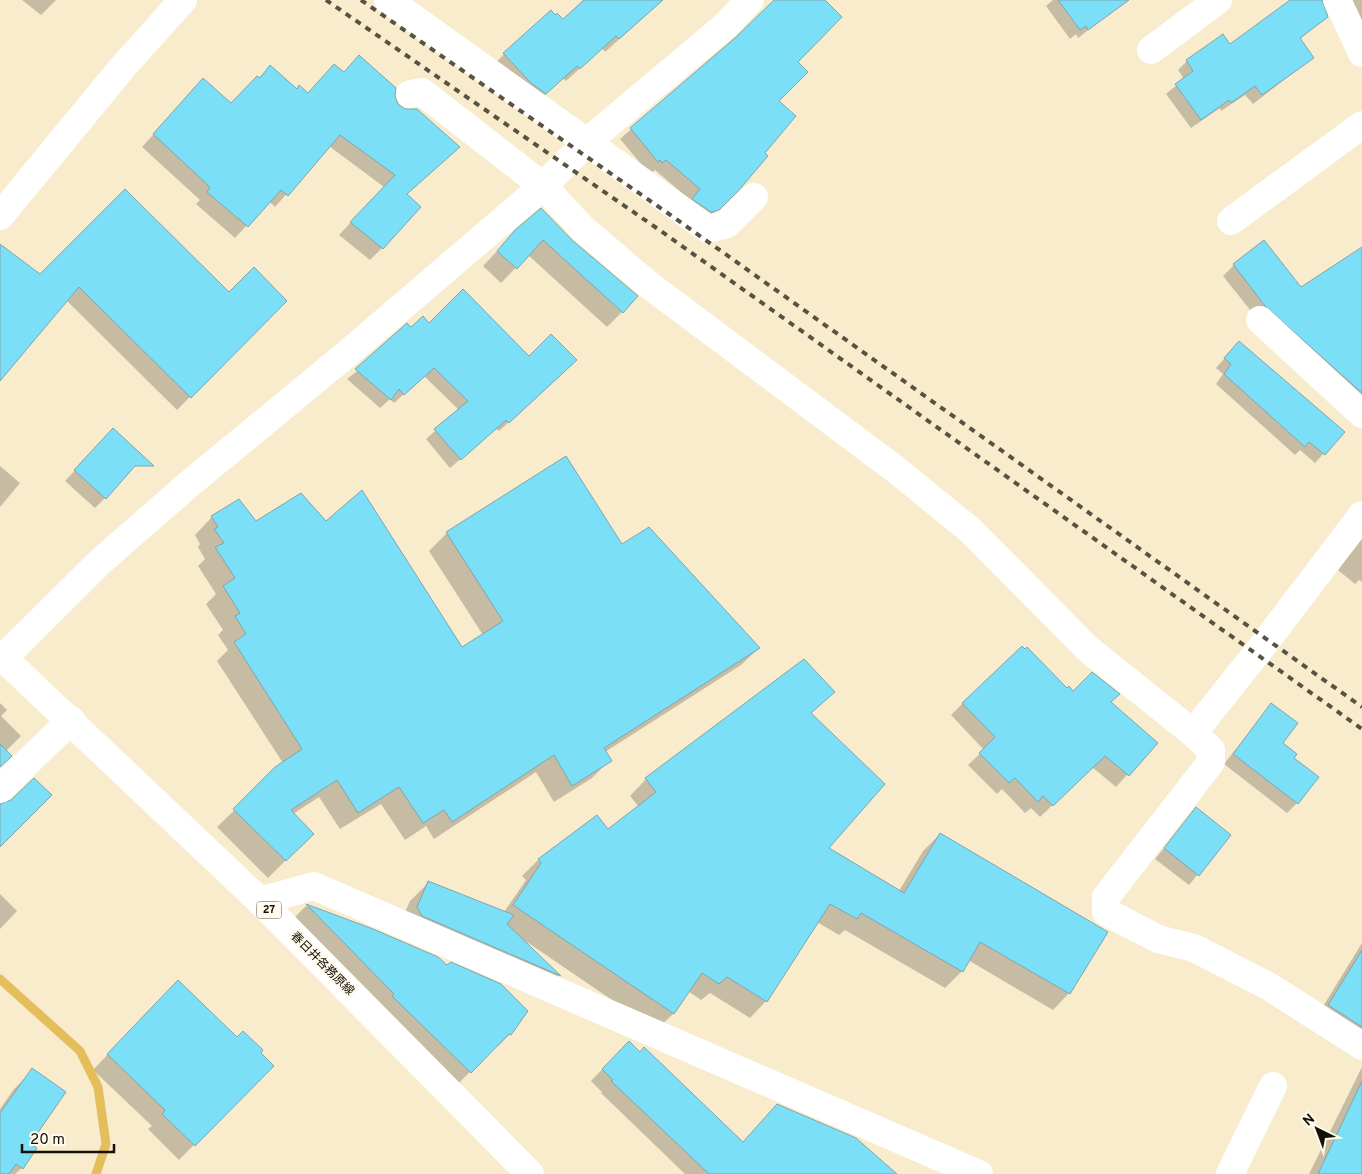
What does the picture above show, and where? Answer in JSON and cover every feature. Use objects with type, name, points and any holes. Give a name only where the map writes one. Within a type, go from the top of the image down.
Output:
[{"type":"street","points":[[0,216],[122,68],[184,0]]},
{"type":"street","points":[[388,0],[588,141],[708,229],[727,224],[754,197]]},
{"type":"street","points":[[1,656],[101,561],[543,186],[588,141],[725,26],[750,0]]},
{"type":"street","points":[[1151,50],[1218,0]]},
{"type":"street","points":[[1337,0],[1362,53]]},
{"type":"street","points":[[410,94],[422,92],[543,186],[582,228],[649,286],[895,469],[970,530],[1088,649],[1193,733],[1211,750],[1211,762],[1106,897],[1106,912],[1158,939],[1194,948],[1270,987],[1362,1046]]},
{"type":"street","points":[[1231,221],[1362,125]]},
{"type":"street","points":[[1260,320],[1362,414]]},
{"type":"street","points":[[1193,733],[1264,644],[1362,515]]},
{"type":"street","name":"春日井各務原線","points":[[1,656],[71,720],[260,901],[530,1174]]},
{"type":"street","points":[[0,789],[71,720]]},
{"type":"street","points":[[260,901],[314,886],[979,1174]]},
{"type":"street","points":[[1230,1174],[1273,1086]]},
{"type":"building","points":[[584,0],[663,0],[619,39],[616,36],[580,69],[577,66],[546,94],[531,83],[503,53],[551,10],[555,15],[557,13],[563,19]]},
{"type":"building","points":[[774,0],[825,0],[842,17],[798,62],[808,72],[779,101],[796,116],[765,153],[768,156],[740,189],[719,210],[711,212],[692,199],[700,189],[666,160],[662,163],[660,160],[658,162],[630,128],[735,38]]},
{"type":"building","points":[[1058,0],[1129,0],[1088,30],[1086,26],[1080,30]]},
{"type":"building","points":[[1290,0],[1322,0],[1328,17],[1300,38],[1314,58],[1262,95],[1255,86],[1231,103],[1229,100],[1201,120],[1175,84],[1193,71],[1186,60],[1223,34],[1230,44]]},
{"type":"building","points":[[359,55],[396,88],[395,96],[398,104],[405,109],[417,109],[460,147],[407,194],[421,207],[383,249],[350,222],[395,175],[340,135],[288,196],[281,190],[248,227],[207,192],[210,187],[153,134],[203,78],[231,103],[257,76],[260,78],[270,65],[297,89],[299,85],[308,93],[334,64],[344,72]]},
{"type":"building","points":[[125,189],[229,292],[254,267],[287,301],[191,398],[79,287],[0,381],[0,244],[40,274]]},
{"type":"building","points":[[541,208],[572,240],[638,296],[623,313],[543,240],[517,269],[497,251],[515,230]]},
{"type":"building","points":[[1264,240],[1301,287],[1362,247],[1362,393],[1265,306],[1233,264]]},
{"type":"building","points":[[463,289],[529,356],[551,334],[577,360],[509,423],[506,420],[461,460],[434,429],[468,401],[434,368],[404,395],[399,389],[391,400],[355,369],[407,323],[411,327],[423,316],[429,323]]},
{"type":"building","points":[[1239,341],[1345,432],[1325,455],[1309,442],[1305,447],[1224,374],[1231,364],[1224,358]]},
{"type":"building","points":[[113,428],[154,466],[135,466],[106,499],[74,470]]},
{"type":"building","points":[[566,456],[622,544],[649,527],[760,648],[604,748],[612,761],[572,786],[554,755],[452,822],[444,810],[423,823],[399,787],[358,813],[337,780],[291,810],[314,834],[286,861],[233,809],[275,767],[302,749],[234,642],[246,634],[235,616],[240,613],[223,586],[235,578],[215,547],[224,543],[214,529],[218,527],[211,516],[239,499],[256,521],[301,493],[326,521],[362,490],[462,647],[503,621],[446,532]]},
{"type":"building","points":[[1022,646],[1025,649],[1027,647],[1067,688],[1069,686],[1073,691],[1092,672],[1120,694],[1111,702],[1158,743],[1129,776],[1105,756],[1053,806],[1043,796],[1038,802],[1015,778],[1009,783],[979,753],[995,737],[962,703]]},
{"type":"building","points":[[804,659],[835,692],[811,713],[885,784],[829,848],[904,893],[940,833],[1108,932],[1070,994],[980,942],[963,972],[861,913],[857,919],[830,904],[767,1002],[727,977],[719,984],[702,973],[674,1014],[513,905],[541,863],[538,859],[597,815],[608,829],[656,792],[645,778]]},
{"type":"building","points":[[1271,703],[1298,723],[1283,743],[1297,754],[1294,758],[1319,777],[1298,804],[1233,754]]},
{"type":"building","points":[[0,744],[12,756],[0,767]]},
{"type":"building","points":[[34,778],[52,795],[0,847],[0,804],[11,800]]},
{"type":"building","points":[[1196,807],[1231,835],[1199,876],[1164,848]]},
{"type":"building","points":[[428,881],[514,915],[507,924],[561,976],[422,916],[417,907]]},
{"type":"building","points":[[306,904],[373,929],[438,957],[447,965],[451,962],[501,984],[528,1011],[511,1035],[509,1034],[471,1073],[392,996],[394,994]]},
{"type":"building","points":[[1362,950],[1362,1027],[1328,1005]]},
{"type":"building","points":[[178,980],[237,1037],[243,1031],[263,1050],[261,1053],[274,1066],[195,1146],[162,1114],[165,1110],[107,1054]]},
{"type":"building","points":[[629,1041],[640,1052],[644,1047],[743,1142],[777,1104],[856,1138],[897,1174],[709,1174],[611,1081],[613,1080],[602,1069]]},
{"type":"building","points":[[32,1068],[66,1092],[30,1144],[37,1148],[23,1169],[16,1164],[9,1174],[0,1174],[0,1113]]},
{"type":"building","points":[[1362,1081],[1362,1174],[1318,1174]]},
{"type":"waterway","points":[[0,979],[80,1051],[98,1087],[106,1144],[96,1174]]},
{"type":"railway","points":[[326,0],[658,229],[1362,729]]},
{"type":"railway","points":[[361,0],[669,214],[1362,707]]}]
